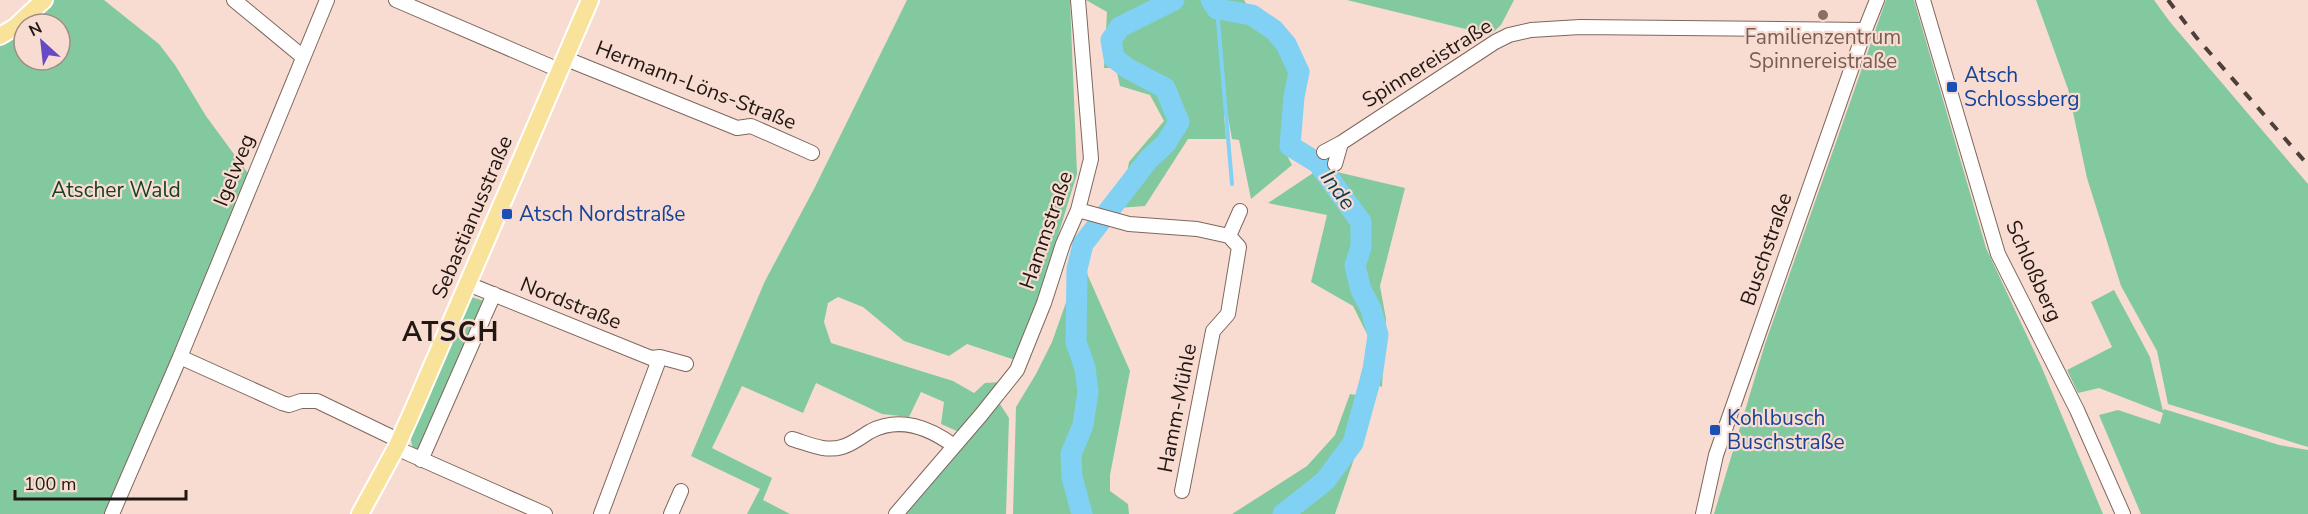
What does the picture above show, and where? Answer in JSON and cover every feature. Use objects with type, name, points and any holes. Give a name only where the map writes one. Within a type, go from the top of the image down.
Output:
[{"type":"main road","points":[[0,36],[15,27],[44,0]]},
{"type":"main road","name":"Sebastianusstraße","points":[[360,514],[398,444],[590,0]]},
{"type":"street","points":[[234,0],[303,57]]},
{"type":"street","name":"Igelweg","points":[[112,514],[180,357],[327,0]]},
{"type":"street","name":"Hermann-Löns-Straße","points":[[396,0],[737,128],[751,126],[812,153]]},
{"type":"street","name":"Hammstraße","points":[[896,514],[1017,370],[1044,303],[1063,244],[1085,212],[1091,159],[1078,0]]},
{"type":"street","name":"Buschstraße","points":[[1703,514],[1716,455],[1877,0]]},
{"type":"street","name":"Schloßberg","points":[[1923,0],[1998,254],[2077,410],[2123,514]]},
{"type":"street","name":"Spinnereistraße","points":[[1324,152],[1495,42],[1509,35],[1531,30],[1580,27],[1865,30]]},
{"type":"street","points":[[1335,164],[1341,143]]},
{"type":"street","points":[[1085,212],[1129,224],[1197,229],[1229,236],[1240,211]]},
{"type":"street","name":"Hamm-Mühle","points":[[1182,491],[1213,331],[1228,314],[1237,267],[1239,248],[1229,236]]},
{"type":"street","name":"Nordstraße","points":[[468,284],[651,358],[660,357],[686,364]]},
{"type":"street","points":[[422,460],[494,294]]},
{"type":"street","points":[[180,357],[282,403],[289,405],[301,401],[317,402],[398,444],[422,460],[545,514]]},
{"type":"street","points":[[601,514],[660,357]]},
{"type":"street","points":[[792,439],[822,449],[842,447],[888,425],[911,426],[936,432],[954,446]]},
{"type":"street","points":[[672,514],[681,491]]},
{"type":"green space","name":"Atscher Wald","points":[[54,0],[104,0],[159,44],[175,65],[206,116],[250,176],[107,514],[0,514],[0,45],[12,38],[12,72],[72,72],[72,12],[43,12]]},
{"type":"green space","points":[[907,0],[1070,0],[1077,174],[1037,303],[1015,360],[967,344],[949,356],[904,341],[863,307],[838,297],[828,303],[824,322],[831,343],[953,381],[974,393],[985,383],[1003,382],[959,432],[941,424],[944,402],[921,392],[909,417],[882,414],[816,383],[803,413],[742,386],[712,448],[772,478],[763,500],[790,514],[747,514],[760,489],[691,456],[765,281],[815,187]]},
{"type":"green space","points":[[1086,0],[1244,0],[1251,11],[1247,16],[1264,27],[1282,46],[1296,73],[1284,150],[1292,165],[1251,199],[1239,140],[1232,139],[1228,117],[1224,115],[1226,139],[1188,139],[1145,206],[1105,209],[1127,173],[1129,162],[1164,121],[1150,95],[1120,86],[1116,68],[1104,68],[1107,12]]},
{"type":"green space","points":[[1347,0],[1514,0],[1501,25],[1490,35]]},
{"type":"green space","points":[[1886,0],[1914,0],[1986,248],[2042,368],[2103,514],[1714,514],[1765,344]]},
{"type":"green space","points":[[2036,0],[2154,0],[2170,22],[2308,184],[2308,447],[2168,404],[2157,351],[2121,286],[2087,178],[2068,89]]},
{"type":"green space","points":[[1331,161],[1337,172],[1405,188],[1380,286],[1386,319],[1382,387],[1360,378],[1370,340],[1353,306],[1311,282],[1327,215],[1268,203]]},
{"type":"green space","points":[[1081,260],[1130,371],[1110,475],[1110,491],[1128,504],[1129,514],[1013,514],[1016,407],[1052,342]]},
{"type":"green space","points":[[2114,290],[2150,357],[2163,411],[2164,409],[2279,445],[2308,450],[2308,514],[2141,514],[2099,415],[2118,410],[2160,424],[2163,413],[2099,388],[2078,393],[2067,370],[2112,347],[2091,302]]},
{"type":"green space","points":[[468,296],[484,301],[423,452],[413,450],[410,435]]},
{"type":"green space","points":[[1350,394],[1375,398],[1335,514],[1232,514],[1307,466],[1335,435]]},
{"type":"green space","points":[[998,401],[1009,418],[1006,514],[903,514]]},
{"type":"waterway","name":"Inde","points":[[1082,514],[1072,477],[1071,454],[1083,425],[1088,392],[1085,368],[1076,342],[1077,269],[1083,244],[1148,160],[1166,143],[1179,122],[1165,88],[1127,68],[1114,58],[1111,40],[1120,27],[1174,0]]},
{"type":"waterway","name":"Inde","points":[[1211,0],[1217,9],[1252,15],[1274,30],[1286,44],[1299,72],[1294,97],[1290,146],[1318,163],[1361,222],[1361,247],[1355,266],[1361,290],[1371,309],[1378,335],[1373,370],[1353,443],[1325,481],[1283,514]]},
{"type":"waterway","points":[[1217,9],[1232,184]]},
{"type":"railway","points":[[2168,0],[2196,37],[2308,165]]},
{"type":"place","name":"Familienzentrum Spinnereistraße","points":[[1823,15]]},
{"type":"place","name":"Atsch Schlossberg","points":[[1952,87]]},
{"type":"place","name":"Atsch Nordstraße","points":[[507,214]]},
{"type":"place","name":"Kohlbusch Buschstraße","points":[[1715,430]]},
{"type":"district","name":"ATSCH","points":[[451,332]]}]
